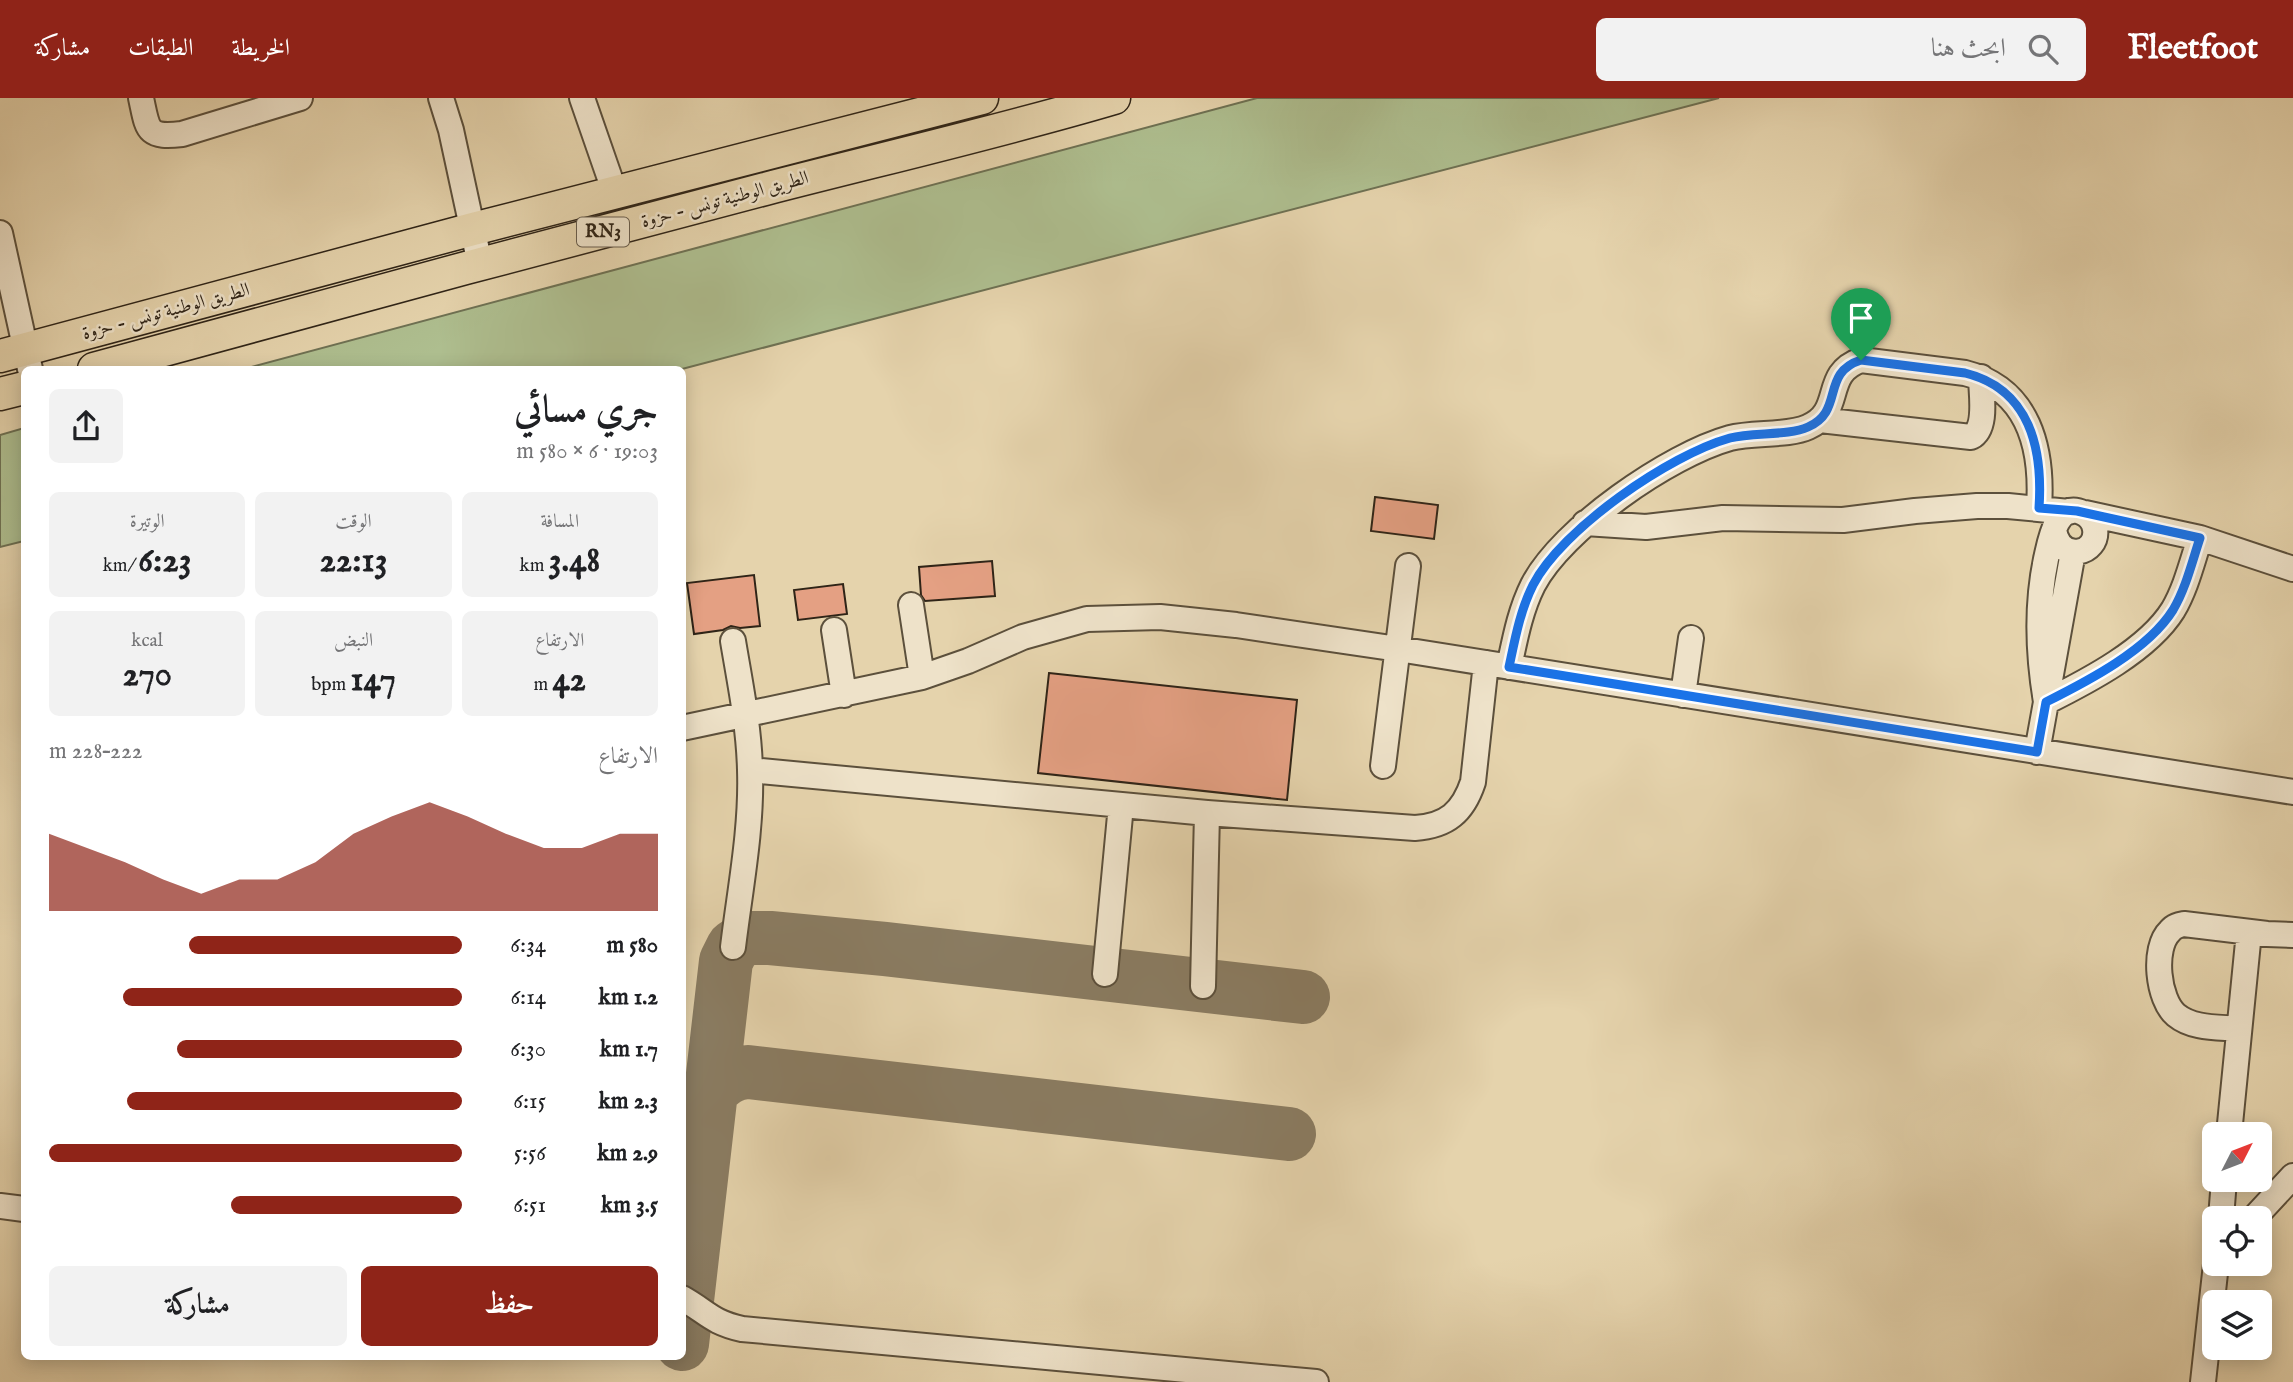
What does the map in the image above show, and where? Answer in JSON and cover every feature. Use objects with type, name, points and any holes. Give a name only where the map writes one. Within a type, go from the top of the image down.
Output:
[{"type":"main road","name":"الطريق الوطنية تونس - حزوة","points":[[19,358],[473,229],[982,98]]},
{"type":"main road","name":"الطريق الوطنية تونس - حزوة","points":[[105,366],[1068,104],[1114,98]]},
{"type":"main road","points":[[0,394],[21,389]]},
{"type":"street","points":[[142,98],[149,130],[155,135],[168,136],[300,98]]},
{"type":"street","points":[[441,98],[451,130],[480,264]]},
{"type":"street","points":[[582,98],[615,193]]},
{"type":"street","points":[[0,233],[19,358]]},
{"type":"street","points":[[750,770],[1207,813],[1430,827],[1445,821],[1458,811],[1468,798],[1497,665],[1533,584],[1550,559],[1585,523],[1674,461],[1702,447],[1732,438],[1795,430],[1820,420],[1828,409],[1840,372],[1849,364],[1861,360],[1965,373],[1996,384],[2009,395],[2027,423],[2037,456],[2039,508]]},
{"type":"street","points":[[1820,420],[1970,437],[1976,435],[1981,423],[1981,377]]},
{"type":"street","points":[[1585,523],[1646,527],[1723,518],[1843,520],[1946,508],[2039,508],[2069,518],[2200,538],[2293,569]]},
{"type":"street","points":[[2069,518],[2092,520],[2095,538],[2090,546],[2082,551],[2073,552],[2063,548],[2056,540],[2069,518]]},
{"type":"street","points":[[2046,702],[2040,664],[2041,586],[2069,518]]},
{"type":"street","points":[[2046,702],[2101,672],[2163,624],[2181,593],[2200,538]]},
{"type":"street","points":[[2037,752],[2073,552]]},
{"type":"street","points":[[1383,766],[1408,566]]},
{"type":"street","points":[[911,605],[922,677]]},
{"type":"street","points":[[686,727],[922,677],[968,662],[1023,637],[1087,619],[1122,617],[1198,620],[1398,649],[2293,792]]},
{"type":"street","points":[[834,630],[844,695]]},
{"type":"street","points":[[1683,695],[1691,638]]},
{"type":"street","points":[[733,641],[745,715],[750,770],[747,829],[733,947]]},
{"type":"street","points":[[1105,974],[1121,805]]},
{"type":"street","points":[[1203,986],[1207,813]]},
{"type":"street","points":[[2239,1029],[2200,1026],[2178,1017],[2163,998],[2159,971],[2164,939],[2168,932],[2184,924],[2293,935]]},
{"type":"street","points":[[2230,1122],[2249,932]]},
{"type":"street","points":[[2265,1206],[2293,1176]]},
{"type":"street","points":[[0,1206],[21,1209]]},
{"type":"street","points":[[2203,1379],[2215,1276]]},
{"type":"street","points":[[686,1301],[710,1319],[742,1329],[1315,1382]]},
{"type":"green space","points":[[1257,98],[1719,98],[686,368],[255,366]]},
{"type":"green space","points":[[21,429],[21,542],[0,547],[0,435]]},
{"type":"building","points":[[1375,497],[1438,505],[1434,539],[1371,531]]},
{"type":"building","points":[[992,561],[995,596],[925,601],[921,595],[919,567]]},
{"type":"building","points":[[754,575],[760,626],[731,626],[723,630],[694,634],[687,583]]},
{"type":"building","points":[[843,584],[847,614],[798,620],[794,590]]},
{"type":"building","points":[[1049,673],[1297,700],[1287,800],[1038,773]]},
{"type":"taxiway","points":[[686,1309],[726,961],[733,947],[746,938],[885,949],[1303,997]]},
{"type":"taxiway","points":[[710,1093],[727,1078],[748,1072],[1289,1134]]},
{"type":"route","points":[[1861,360],[1965,373],[1996,384],[2019,408],[2033,440],[2039,474],[2039,508],[2077,511],[2200,538],[2181,593],[2163,624],[2101,672],[2046,702],[2037,752],[1509,667],[1521,613],[1533,584],[1550,559],[1585,523],[1674,461],[1702,447],[1732,438],[1795,430],[1820,420],[1828,409],[1840,372],[1849,364],[1861,360]]}]
